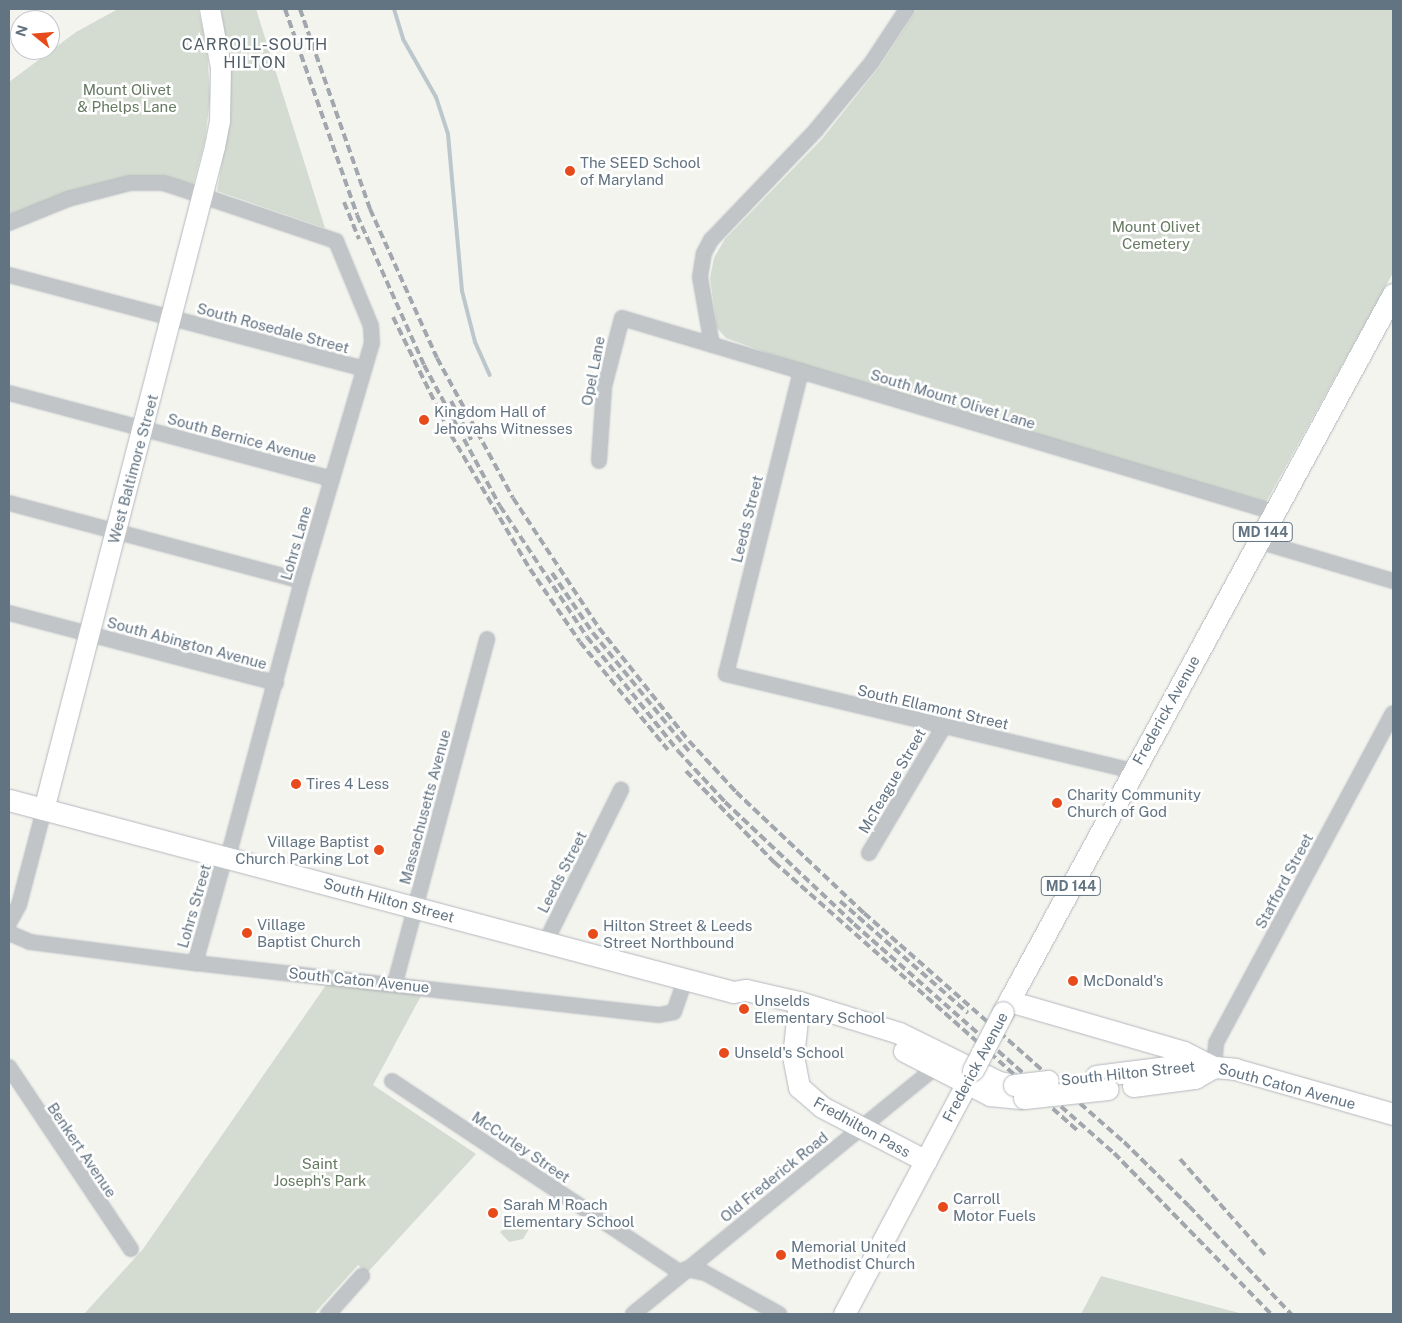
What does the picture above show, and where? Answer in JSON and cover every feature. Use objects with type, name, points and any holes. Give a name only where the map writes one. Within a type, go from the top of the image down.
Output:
[{"type":"main road","name":"West Baltimore Street","points":[[44,810],[173,318],[215,147],[221,96],[218,42],[210,9]]},
{"type":"main road","name":"Frederick Avenue","points":[[844,1314],[1133,771],[1392,297]]},
{"type":"main road","name":"South Hilton Street","points":[[9,800],[686,978],[733,992],[742,1000],[799,1009],[899,1033],[969,1077],[990,1095],[1102,1083],[1195,1078],[1214,1068]]},
{"type":"main road","name":"South Caton Avenue","points":[[1006,1007],[1184,1052],[1214,1068],[1235,1069],[1393,1114]]},
{"type":"main road","name":"South Hilton Street","points":[[799,1009],[936,1066],[969,1077]]},
{"type":"main road","name":"Fredhilton Pass","points":[[799,1009],[793,1056],[799,1088],[822,1107],[926,1161]]},
{"type":"street","points":[[712,345],[700,277],[704,253],[711,240],[839,103],[908,9]]},
{"type":"street","points":[[9,223],[68,199],[130,183],[164,184],[204,196]]},
{"type":"street","name":"Lohrs Lane","points":[[204,196],[336,241],[372,333],[364,369],[302,581],[276,683],[226,857]]},
{"type":"street","name":"South Rosedale Street","points":[[9,275],[364,369]]},
{"type":"street","name":"South Mount Olivet Lane","points":[[622,318],[1274,512]]},
{"type":"street","name":"Opel Lane","points":[[599,461],[604,387],[622,318]]},
{"type":"street","name":"Leeds Street","points":[[726,674],[801,371]]},
{"type":"street","name":"South Bernice Avenue","points":[[9,394],[332,479]]},
{"type":"street","points":[[9,503],[302,581]]},
{"type":"street","points":[[1258,541],[1393,581]]},
{"type":"street","name":"South Abington Avenue","points":[[9,612],[276,683]]},
{"type":"street","name":"Massachusetts Avenue","points":[[395,983],[487,639]]},
{"type":"street","name":"South Ellamont Street","points":[[726,674],[1133,771]]},
{"type":"street","name":"Stafford Street","points":[[1214,1068],[1216,1043],[1393,713]]},
{"type":"street","name":"McTeague Street","points":[[870,853],[944,726]]},
{"type":"street","name":"Leeds Street","points":[[546,941],[621,790]]},
{"type":"street","name":"West Baltimore Street","points":[[9,923],[19,905],[44,810]]},
{"type":"street","name":"Lohrs Street","points":[[195,963],[226,857]]},
{"type":"street","name":"South Caton Avenue","points":[[9,933],[30,942],[195,963],[395,983],[669,1015],[678,1006],[686,978]]},
{"type":"street","name":"Old Frederick Road","points":[[633,1314],[936,1066]]},
{"type":"street","name":"Benkert Avenue","points":[[9,1067],[131,1249]]},
{"type":"street","name":"McCurley Street","points":[[392,1081],[684,1271],[705,1273],[780,1314]]},
{"type":"street","points":[[328,1314],[362,1276]]},
{"type":"green space","name":"Mount Olivet & Phelps Lane","points":[[118,9],[198,9],[207,47],[210,99],[205,140],[193,185],[148,177],[89,186],[9,215],[9,82],[38,60],[60,60],[60,44],[76,32]]},
{"type":"green space","points":[[221,9],[256,9],[325,228],[217,191],[229,123],[231,71]]},
{"type":"green space","name":"Mount Olivet Cemetery","points":[[917,9],[1393,9],[1393,273],[1266,502],[829,375],[726,338],[717,328],[710,278],[714,258],[725,239],[822,139],[880,66]]},
{"type":"green space","name":"Saint Joseph's Park","points":[[326,985],[422,994],[373,1085],[476,1154],[367,1273],[358,1265],[314,1314],[84,1314],[143,1249]]},
{"type":"green space","points":[[515,1219],[529,1229],[523,1239],[509,1242],[500,1232]]},
{"type":"green space","points":[[1101,1276],[1243,1314],[1081,1314]]},
{"type":"waterway","points":[[394,9],[403,39],[436,97],[448,134],[462,291],[475,342],[490,375]]},
{"type":"railway","points":[[285,9],[357,215],[424,365],[500,506],[587,637],[678,751],[725,802],[854,924],[1114,1153],[1271,1314]]},
{"type":"railway","points":[[300,9],[370,209],[437,358],[513,498],[599,628],[689,741],[736,792],[864,913],[1124,1142],[1189,1206],[1291,1314]]},
{"type":"railway","points":[[344,202],[359,239]]},
{"type":"railway","points":[[393,317],[451,435],[530,569],[580,642],[668,750]]},
{"type":"railway","points":[[451,401],[473,443]]},
{"type":"railway","points":[[552,573],[593,633],[689,751]]},
{"type":"railway","points":[[686,771],[774,862],[1078,1131]]},
{"type":"railway","points":[[840,901],[968,1013]]},
{"type":"railway","points":[[1180,1159],[1267,1257]]},
{"type":"place","name":"The SEED School of Maryland","points":[[570,171]]},
{"type":"place","name":"Kingdom Hall of Jehovahs Witnesses","points":[[424,420]]},
{"type":"place","name":"Tires 4 Less","points":[[296,784]]},
{"type":"place","name":"Charity Community Church of God","points":[[1057,803]]},
{"type":"place","name":"Village Baptist Church Parking Lot","points":[[379,850]]},
{"type":"place","name":"Village Baptist Church","points":[[247,933]]},
{"type":"place","name":"Hilton Street & Leeds Street Northbound","points":[[593,934]]},
{"type":"place","name":"McDonald's","points":[[1073,981]]},
{"type":"place","name":"Unselds Elementary School","points":[[744,1009]]},
{"type":"place","name":"Unseld's School","points":[[724,1053]]},
{"type":"place","name":"Carroll Motor Fuels","points":[[943,1207]]},
{"type":"place","name":"Sarah M Roach Elementary School","points":[[493,1213]]},
{"type":"place","name":"Memorial United Methodist Church","points":[[781,1255]]},
{"type":"district","name":"CARROLL-SOUTH HILTON","points":[[255,54]]}]
